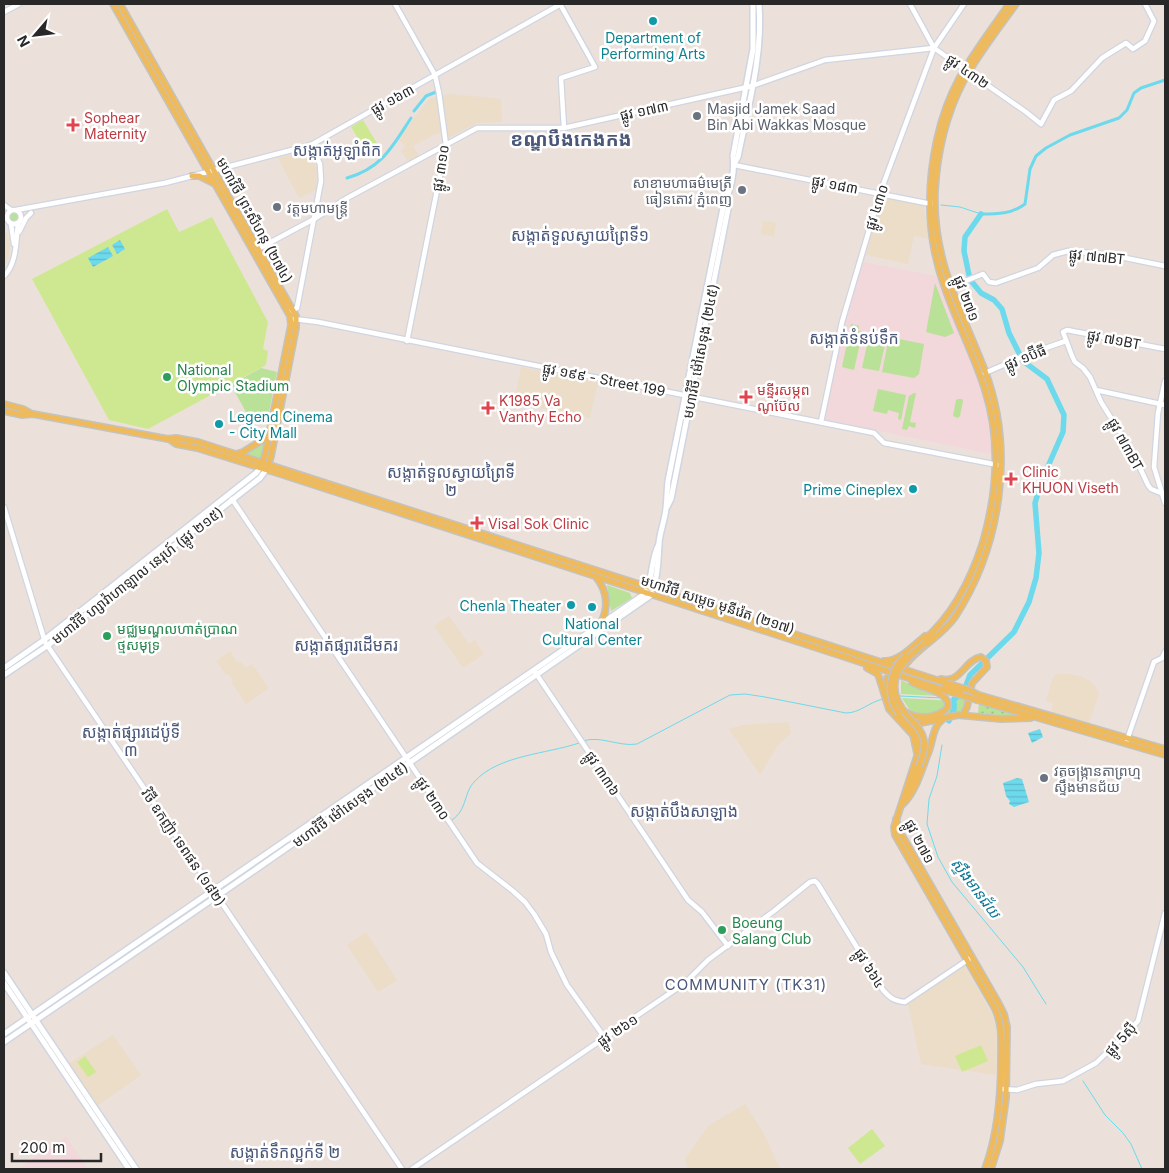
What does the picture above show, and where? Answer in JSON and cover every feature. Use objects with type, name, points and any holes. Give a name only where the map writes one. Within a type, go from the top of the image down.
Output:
[{"type":"main road","name":"មហាវិថី ព្រះសីហនុ (២៧៤)","points":[[113,4],[208,172],[290,311]]},
{"type":"main road","name":"មហាវិថី ព្រះសីហនុ (២៧៤)","points":[[120,4],[258,249],[290,311],[296,328],[264,466]]},
{"type":"main road","name":"មហាវិថី ម៉ៅសេទុង (២៤៥)","points":[[4,1042],[31,1019],[213,891],[647,599],[660,553],[659,544],[666,507],[667,489],[688,396],[724,202],[728,195],[734,164],[738,157],[746,88],[754,44],[753,4]]},
{"type":"main road","name":"មហាវិថី ម៉ៅសេទុង (២៤៥)","points":[[743,119],[759,50],[759,4]]},
{"type":"main road","name":"ផ្លូវ ២៧១","points":[[999,465],[989,402],[940,273],[932,229],[933,160],[939,132],[951,96],[1009,4]]},
{"type":"main road","name":"ផ្លូវ ២៧១","points":[[967,70],[1016,4]]},
{"type":"main road","points":[[192,176],[199,176],[216,185]]},
{"type":"main road","name":"ផ្លូវ ២៧១","points":[[933,203],[940,247],[950,286],[985,373],[996,411],[999,465],[994,491],[982,546],[957,607]]},
{"type":"main road","name":"មហាវិថី ព្រះសីហនុ (២៧៤)","points":[[264,466],[293,319]]},
{"type":"main road","points":[[4,403],[23,408],[33,414]]},
{"type":"main road","points":[[4,411],[22,415],[33,414],[168,439],[176,438],[198,442],[236,454],[264,466]]},
{"type":"main road","points":[[236,454],[243,452],[269,436]]},
{"type":"main road","points":[[168,439],[176,444],[264,466]]},
{"type":"main road","name":"មហាវិថី ហ្សាវ៉ាហាឡាល នេរុហ៍ (ផ្លូវ ២១៥)","points":[[4,675],[260,478],[264,466]]},
{"type":"main road","name":"មហាវិថី ហ្សាវ៉ាហាឡាល នេរុហ៍ (ផ្លូវ ២១៥)","points":[[4,668],[46,643],[264,466]]},
{"type":"main road","name":"មហាវិថី សម្តេច មុនីរ៉េត (២១៧)","points":[[264,466],[595,576],[649,590],[906,678],[1127,741],[1165,755]]},
{"type":"main road","name":"មហាវិថី សម្តេច មុនីរ៉េត (២១៧)","points":[[264,466],[649,590],[912,672],[929,678],[943,688]]},
{"type":"main road","points":[[595,576],[601,583],[606,598],[606,612],[600,625]]},
{"type":"main road","name":"មហាវិថី ម៉ៅសេទុង (២៤៥)","points":[[535,673],[649,590]]},
{"type":"main road","points":[[901,806],[924,751],[924,739],[918,727],[901,715],[896,696],[896,676],[904,662],[924,642],[937,633],[957,607]]},
{"type":"main road","points":[[878,661],[889,661],[898,658],[957,607]]},
{"type":"main road","points":[[912,672],[906,667],[908,662],[944,630],[956,616],[957,607]]},
{"type":"main road","points":[[929,678],[946,680],[954,678],[960,675],[975,658],[981,657],[986,660],[987,666],[972,683],[961,715]]},
{"type":"main road","points":[[851,659],[878,674],[887,706],[892,714],[923,717],[940,714],[945,710],[947,703],[943,688],[902,672]]},
{"type":"main road","points":[[887,678],[888,700],[901,715],[915,740],[917,764]]},
{"type":"main road","name":"មហាវិថី សម្តេច មុនីរ៉េត (២១៧)","points":[[978,698],[1037,718],[1165,749]]},
{"type":"main road","points":[[901,715],[917,724],[961,715],[1001,719],[1037,718]]},
{"type":"main road","points":[[901,806],[910,797],[929,750],[936,726],[946,718]]},
{"type":"main road","name":"មហាវិថី ម៉ៅសេទុង (២៤៥)","points":[[4,1034],[31,1019],[217,896],[408,760]]},
{"type":"main road","name":"ផ្លូវ ២៧១","points":[[901,806],[894,827],[895,835],[969,958],[999,1016],[1004,1090],[1000,1141],[991,1169]]},
{"type":"main road","points":[[4,973],[31,1019],[129,1169]]},
{"type":"main road","points":[[4,984],[31,1019],[136,1169]]},
{"type":"main road","name":"ផ្លូវ ២៧១","points":[[985,1169],[994,1139],[1004,1090]]},
{"type":"street","points":[[4,12],[19,4]]},
{"type":"street","name":"ផ្លូវ ៣១០","points":[[395,4],[435,75],[446,145],[406,341]]},
{"type":"street","points":[[560,4],[595,67],[561,78],[564,128]]},
{"type":"street","name":"ផ្លូវ ១៦៣","points":[[14,210],[165,183],[310,145],[560,4]]},
{"type":"street","name":"ផ្លូវ ៤៣២","points":[[910,4],[934,48],[1041,124],[1054,100],[1071,91],[1108,53],[1126,42],[1133,49],[1145,42],[1154,21],[1145,4]]},
{"type":"street","name":"ផ្លូវ ៤៣០","points":[[821,422],[842,322],[880,193],[934,48],[964,4]]},
{"type":"street","name":"ផ្លូវ ១៧៣","points":[[258,249],[314,219],[349,197],[465,134],[480,128],[564,128],[746,88],[826,60],[934,48]]},
{"type":"street","points":[[290,311],[297,308],[321,175],[320,164],[310,145]]},
{"type":"street","name":"ផ្លូវ ១៨៣","points":[[734,164],[933,203]]},
{"type":"street","points":[[4,205],[20,213],[21,218]]},
{"type":"street","points":[[4,276],[14,259],[18,223],[21,218],[41,206]]},
{"type":"street","points":[[14,210],[5,215],[11,224],[15,248]]},
{"type":"street","points":[[16,240],[21,225],[31,213]]},
{"type":"street","points":[[11,224],[18,223]]},
{"type":"street","name":"ផ្លូវ ៧៧BT","points":[[950,286],[982,274],[990,282],[996,283],[1038,268],[1054,255],[1068,251],[1111,256],[1165,266]]},
{"type":"street","name":"ផ្លូវ ១៩៩ - Street 199","points":[[293,319],[874,432],[884,443],[999,465]]},
{"type":"street","name":"ផ្លូវ ៧១BT","points":[[1064,332],[1067,330],[1165,349]]},
{"type":"street","name":"ផ្លូវ ៧៣BT","points":[[1064,332],[1066,342],[1075,362],[1090,377],[1133,453],[1151,490],[1161,493]]},
{"type":"street","name":"ផ្លូវ ១ប៊ីធី","points":[[985,373],[1030,353],[1066,342]]},
{"type":"street","points":[[1165,381],[1154,466],[1165,503]]},
{"type":"street","points":[[1096,390],[1163,404]]},
{"type":"street","name":"ផ្លូវ ២៣០","points":[[232,499],[477,863],[514,891],[534,914],[546,934],[551,952],[567,985],[604,1038]]},
{"type":"street","name":"វិថី ឧកញ៉ា ទេពផន (១៨២)","points":[[4,507],[46,643],[402,1169]]},
{"type":"street","points":[[1127,741],[1154,662],[1162,658],[1165,652]]},
{"type":"street","name":"ផ្លូវ ៣៣៦","points":[[535,673],[688,900],[702,912],[728,946]]},
{"type":"street","name":"ផ្លូវ ២៦១","points":[[412,1169],[685,983],[708,960],[806,885],[814,881]]},
{"type":"street","name":"ផ្លូវ ៦៦៤","points":[[814,881],[890,998],[896,1001],[904,1002],[969,958]]},
{"type":"street","name":"ផ្លូវ 5ស៊ី","points":[[1004,1090],[1017,1090],[1036,1084],[1062,1081],[1096,1063],[1138,1021],[1165,913]]},
{"type":"shaded area","points":[[451,94],[501,99],[502,122],[477,123],[448,138],[442,95]]},
{"type":"shaded area","points":[[438,97],[443,132],[413,146],[419,156],[409,162],[401,151],[406,146],[398,139],[429,99]]},
{"type":"shaded area","points":[[310,150],[317,170],[316,190],[299,198],[278,158]]},
{"type":"shaded area","points":[[880,198],[922,204],[924,207],[929,239],[914,236],[908,264],[864,253]]},
{"type":"shaded area","points":[[763,221],[776,223],[774,237],[761,234]]},
{"type":"shaded area","points":[[7,232],[10,247],[9,257],[4,268],[4,233]]},
{"type":"shaded area","points":[[863,262],[936,276],[984,401],[989,424],[992,454],[825,420],[845,322]]},
{"type":"shaded area","points":[[521,367],[598,382],[590,418],[514,403]]},
{"type":"shaded area","points":[[449,616],[469,644],[475,640],[484,654],[463,668],[434,626]]},
{"type":"shaded area","points":[[230,651],[238,663],[241,662],[246,668],[252,664],[269,688],[246,704],[231,682],[233,681],[216,661]]},
{"type":"shaded area","points":[[1056,674],[1080,676],[1090,681],[1097,689],[1099,694],[1088,725],[1051,713],[1053,703],[1046,701],[1052,680]]},
{"type":"shaded area","points":[[788,722],[791,733],[778,745],[760,775],[729,729],[743,725]]},
{"type":"shaded area","points":[[366,932],[397,980],[378,992],[347,945]]},
{"type":"shaded area","points":[[964,964],[995,1019],[997,1026],[996,1075],[921,1064],[908,1004]]},
{"type":"shaded area","points":[[113,1035],[141,1075],[97,1106],[68,1064]]},
{"type":"shaded area","points":[[745,1104],[763,1132],[780,1169],[688,1169],[685,1159],[708,1126]]},
{"type":"shaded area","points":[[66,1137],[88,1169],[18,1169]]},
{"type":"green space","points":[[363,120],[381,150],[378,152],[374,146],[365,150],[351,127]]},
{"type":"green space","points":[[167,209],[179,232],[212,217],[268,322],[263,349],[268,351],[266,365],[148,429],[109,420],[32,279]]},
{"type":"green space","points":[[14,212],[20,218],[14,224],[8,218]]},
{"type":"green space","points":[[935,283],[954,333],[945,337],[926,332]]},
{"type":"green space","points":[[851,324],[859,326],[858,331],[887,336],[879,371],[862,368],[867,345],[860,343],[854,370],[842,367]]},
{"type":"green space","points":[[889,337],[924,344],[919,374],[914,378],[882,372]]},
{"type":"green space","points":[[261,368],[277,372],[269,412],[251,421],[231,385]]},
{"type":"green space","points":[[878,389],[906,395],[901,420],[898,419],[899,413],[888,410],[887,414],[873,411]]},
{"type":"green space","points":[[916,393],[910,422],[916,423],[915,428],[909,426],[907,430],[902,429],[909,396]]},
{"type":"green space","points":[[956,400],[963,401],[958,418],[953,416]]},
{"type":"green space","points":[[263,443],[265,445],[261,460],[245,454]]},
{"type":"green space","points":[[607,585],[630,593],[632,598],[611,611]]},
{"type":"green space","points":[[901,680],[917,688],[938,696],[901,694]]},
{"type":"green space","points":[[902,698],[953,701],[951,714],[921,721],[909,709]]},
{"type":"green space","points":[[959,698],[966,700],[964,709],[954,714],[957,700]]},
{"type":"green space","points":[[979,704],[1015,714],[1015,715],[978,713]]},
{"type":"green space","points":[[981,1045],[988,1061],[962,1072],[955,1056]]},
{"type":"green space","points":[[85,1056],[96,1072],[88,1077],[77,1062]]},
{"type":"green space","points":[[872,1129],[885,1146],[860,1164],[848,1148]]},
{"type":"water","points":[[120,240],[125,249],[117,254],[112,245]]},
{"type":"water","points":[[108,247],[113,256],[93,267],[88,258]]},
{"type":"water","points":[[1040,729],[1043,737],[1032,743],[1028,733]]},
{"type":"water","points":[[1017,778],[1022,779],[1029,802],[1014,807],[1009,804],[1010,801],[1006,796],[1003,783]]},
{"type":"waterway","points":[[981,214],[1010,212],[1025,204],[1030,169],[1036,156],[1046,148],[1070,135],[1119,118],[1127,110],[1134,93],[1141,88],[1165,80]]},
{"type":"waterway","points":[[414,111],[426,96],[436,92]]},
{"type":"waterway","points":[[347,178],[359,174],[378,162],[392,147],[411,118]]},
{"type":"waterway","points":[[941,205],[960,207],[981,214]]},
{"type":"waterway","name":"ស្ទឹងមានជ័យ","points":[[949,721],[954,709],[954,699],[963,693],[970,675],[1014,632],[1029,602],[1036,578],[1039,553],[1035,503],[1042,480],[1063,432],[1064,415],[1047,379],[1023,361],[1009,333],[1002,309],[994,300],[981,293],[969,275],[964,251],[965,237],[981,214]]},
{"type":"waterway","points":[[583,741],[596,739],[623,744],[637,744],[730,695],[745,694],[765,697],[846,713],[851,713],[883,699]]},
{"type":"waterway","points":[[900,696],[942,698]]},
{"type":"waterway","name":"ស្ទឹងមានជ័យ","points":[[948,699],[954,699]]},
{"type":"waterway","points":[[452,820],[461,811],[471,786],[485,772],[510,760],[579,743]]},
{"type":"waterway","name":"ស្ទឹងមានជ័យ","points":[[942,745],[937,776],[929,799],[927,824],[938,857],[952,882],[1023,967],[1046,1004]]},
{"type":"waterway","name":"ស្ទឹងមានជ័យ","points":[[1083,1081],[1105,1115],[1131,1144],[1142,1169]]},
{"type":"place","name":"Department of Performing Arts","points":[[653,21]]},
{"type":"place","name":"Masjid Jamek Saad Bin Abi Wakkas Mosque","points":[[697,116]]},
{"type":"place","name":"Sophear Maternity","points":[[73,125]]},
{"type":"place","name":"សាខាមហាធម៌មេត្រី ធៀនតោវ ភ្នំពេញ","points":[[742,190]]},
{"type":"place","name":"វត្តមហាមន្រ្តី","points":[[277,207]]},
{"type":"place","name":"National Olympic Stadium","points":[[167,377]]},
{"type":"place","name":"មន្ទីរសម្ភព ណូប៊ែល","points":[[746,397]]},
{"type":"place","name":"K1985 Va Vanthy Echo","points":[[488,408]]},
{"type":"place","name":"Legend Cinema - City Mall","points":[[219,424]]},
{"type":"place","name":"Clinic KHUON Viseth","points":[[1011,479]]},
{"type":"place","name":"Prime Cineplex","points":[[913,489]]},
{"type":"place","name":"Visal Sok Clinic","points":[[477,523]]},
{"type":"place","name":"Chenla Theater","points":[[571,605]]},
{"type":"place","name":"National Cultural Center","points":[[592,607]]},
{"type":"place","name":"មជ្ឈមណ្ឌលហាត់ប្រាណ ថ្មសមុទ្រ","points":[[107,636]]},
{"type":"place","name":"វត្តចង្ក្រានតាព្រហ្ម ស្ទឹងមានជ័យ","points":[[1044,778]]},
{"type":"place","name":"Boeung Salang Club","points":[[722,930]]},
{"type":"district","name":"ខណ្ឌបឹងកេងកង","points":[[571,139]]},
{"type":"district","name":"សង្កាត់អូឡាំពិក","points":[[337,150]]},
{"type":"district","name":"សង្កាត់ទួលស្វាយព្រៃទី១","points":[[580,235]]},
{"type":"district","name":"សង្កាត់ទំនប់ទឹក","points":[[854,338]]},
{"type":"district","name":"សង្កាត់ទួលស្វាយព្រៃទី ២","points":[[451,481]]},
{"type":"district","name":"សង្កាត់ផ្សារដើមគរ","points":[[346,645]]},
{"type":"district","name":"សង្កាត់ផ្សារដេប៉ូទី ៣","points":[[131,741]]},
{"type":"district","name":"សង្កាត់បឹងសាឡាង","points":[[684,811]]},
{"type":"district","name":"COMMUNITY (TK31)","points":[[746,984]]},
{"type":"district","name":"សង្កាត់ទឹកល្អក់ទី ២","points":[[285,1152]]}]
